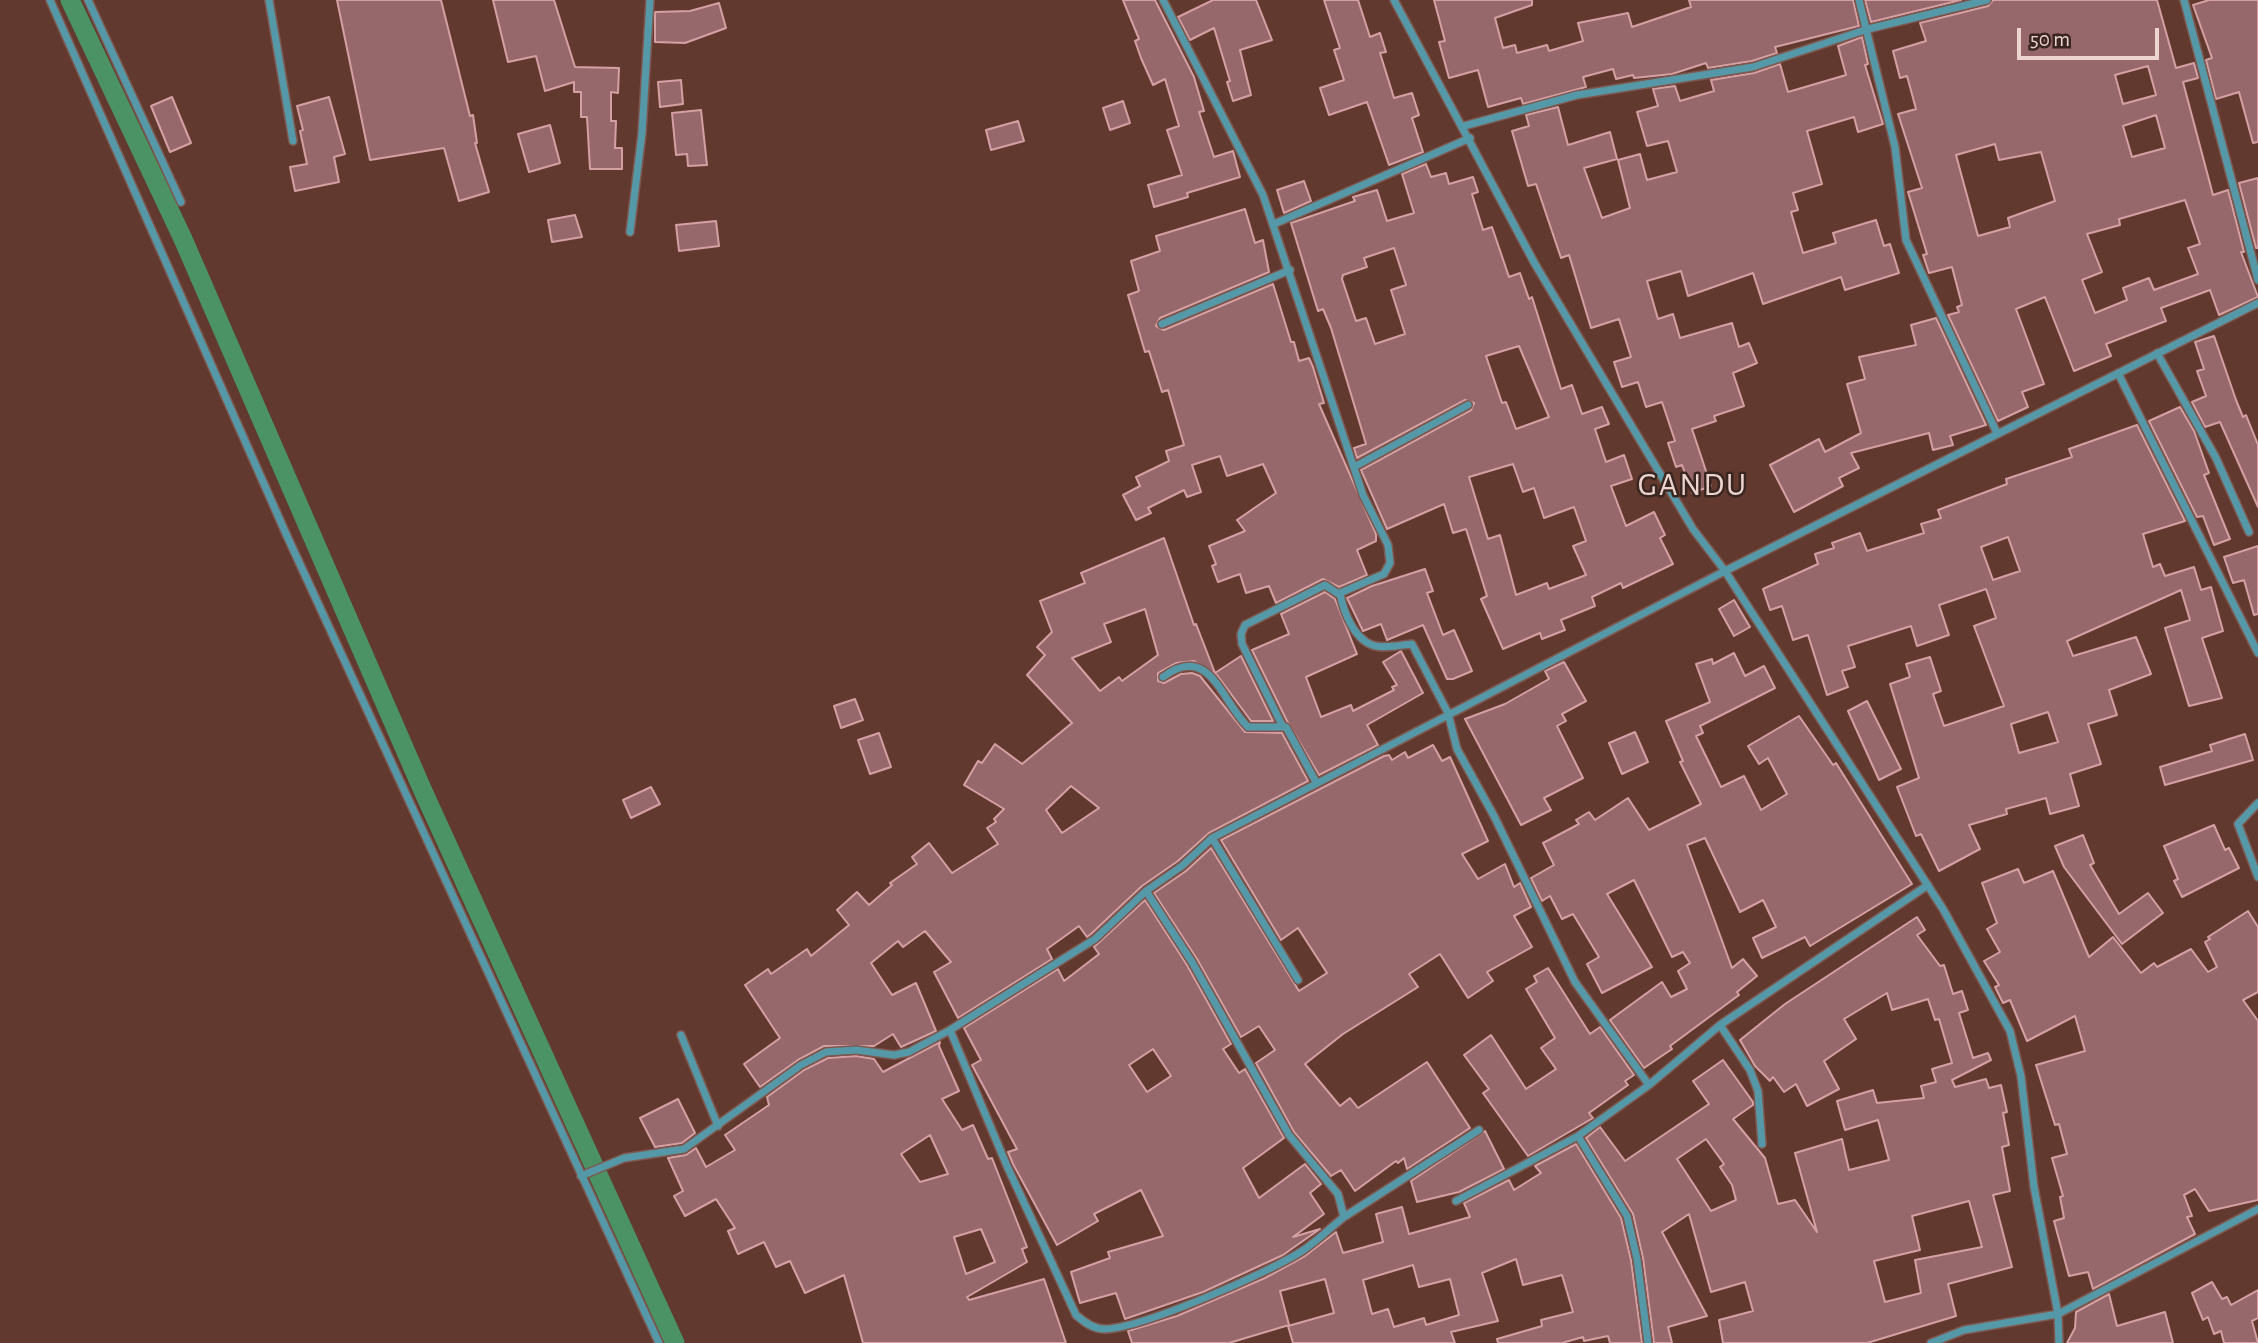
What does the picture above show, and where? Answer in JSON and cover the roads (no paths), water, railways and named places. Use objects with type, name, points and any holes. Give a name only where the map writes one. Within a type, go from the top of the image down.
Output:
[{"type":"street","points":[[50,0],[287,536],[585,1175],[659,1343]]},
{"type":"street","points":[[88,0],[181,202]]},
{"type":"street","points":[[269,0],[293,141]]},
{"type":"street","points":[[630,232],[642,133],[650,0]]},
{"type":"street","points":[[1163,0],[1263,195],[1363,495],[1388,545],[1390,563],[1384,574],[1341,591],[1340,595]]},
{"type":"street","points":[[1394,0],[1464,126],[1535,264],[1693,529],[1725,571],[1927,885],[2010,1031],[2021,1076],[2034,1187],[2059,1314],[2059,1343]]},
{"type":"street","points":[[1859,0],[1895,147],[1906,240],[1997,433]]},
{"type":"street","points":[[1464,126],[1577,95],[1753,67],[1868,29],[1987,0]]},
{"type":"street","points":[[2184,0],[2258,280]]},
{"type":"street","points":[[1274,224],[1469,138]]},
{"type":"street","points":[[1162,324],[1290,270]]},
{"type":"street","points":[[585,1175],[618,1160],[684,1149],[801,1065],[826,1052],[856,1050],[894,1055],[909,1052],[950,1030],[1095,939],[1146,891],[1182,866],[1212,838],[1725,571],[2258,303]]},
{"type":"street","points":[[2157,353],[2216,458],[2249,532]]},
{"type":"street","points":[[2118,373],[2258,653]]},
{"type":"street","points":[[1354,467],[1468,405]]},
{"type":"street","points":[[1316,782],[1282,725],[1242,644],[1241,634],[1245,625],[1325,585],[1340,595],[1348,619],[1364,640],[1373,646],[1412,644],[1448,713],[1457,748],[1494,816],[1575,982],[1649,1085]]},
{"type":"street","points":[[1163,677],[1191,665],[1205,668],[1248,727],[1282,725]]},
{"type":"street","points":[[2258,803],[2238,824],[2258,877]]},
{"type":"street","points":[[1212,838],[1298,980]]},
{"type":"street","points":[[1457,1201],[1578,1136],[1649,1085],[1720,1025],[1927,885]]},
{"type":"street","points":[[1146,891],[1192,962],[1289,1135],[1338,1194],[1344,1217]]},
{"type":"street","points":[[1720,1025],[1750,1070],[1758,1091],[1762,1144]]},
{"type":"street","points":[[950,1030],[1007,1167],[1076,1315],[1088,1325],[1104,1329],[1131,1324],[1188,1304],[1276,1266],[1304,1250],[1344,1217],[1479,1130]]},
{"type":"street","points":[[681,1035],[719,1126]]},
{"type":"street","points":[[1578,1136],[1627,1216],[1637,1259],[1648,1343]]},
{"type":"street","points":[[1931,1343],[1964,1330],[2059,1314],[2258,1209]]},
{"type":"waterway","points":[[70,0],[183,239],[423,791],[675,1343]]},
{"type":"district","name":"GANDU","points":[[1693,485]]}]
